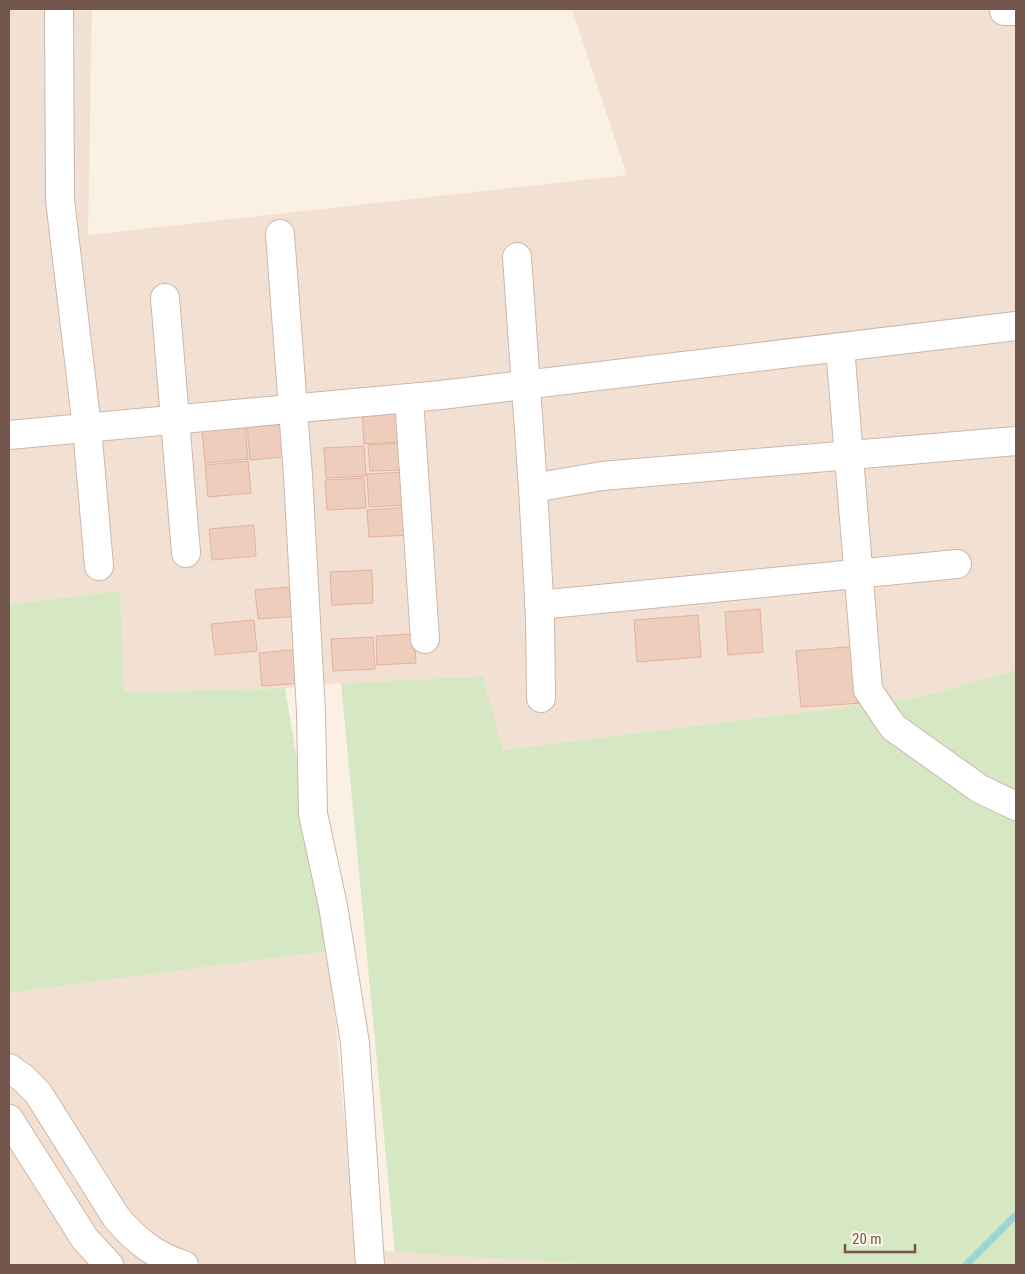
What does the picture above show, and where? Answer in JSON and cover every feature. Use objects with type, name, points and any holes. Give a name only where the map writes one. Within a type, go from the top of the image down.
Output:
[{"type":"street","points":[[59,9],[60,200],[87,428],[98,566]]},
{"type":"street","points":[[280,234],[294,409],[311,712],[313,814],[334,906],[355,1043],[370,1263]]},
{"type":"street","points":[[517,257],[533,488],[539,605],[541,698]]},
{"type":"street","points":[[165,298],[186,553]]},
{"type":"street","points":[[9,435],[409,398],[1016,326]]},
{"type":"street","points":[[840,347],[868,690],[893,727],[980,789],[1016,806]]},
{"type":"street","points":[[409,398],[425,639]]},
{"type":"street","points":[[533,488],[602,476],[1016,441]]},
{"type":"street","points":[[539,605],[958,564]]},
{"type":"street","points":[[9,1068],[38,1093],[116,1216],[128,1231],[141,1244],[157,1254],[184,1265]]},
{"type":"street","points":[[9,1118],[85,1239],[109,1265]]},
{"type":"shaded area","points":[[9,9],[92,9],[88,235],[627,175],[572,9],[1016,9],[1016,670],[916,698],[501,750],[483,676],[341,683],[285,688],[124,692],[120,591],[9,604]]},
{"type":"shaded area","points":[[329,951],[356,1249],[596,1265],[9,1265],[9,993]]},
{"type":"green space","points":[[120,591],[124,692],[285,688],[329,951],[9,993],[9,604]]},
{"type":"green space","points":[[1016,670],[1016,1264],[596,1265],[395,1252],[341,683],[483,676],[502,750],[916,698]]},
{"type":"building","points":[[406,407],[409,441],[364,444],[362,410]]},
{"type":"building","points":[[289,422],[292,456],[250,460],[247,426]]},
{"type":"building","points":[[245,427],[248,459],[205,463],[202,431]]},
{"type":"building","points":[[403,443],[405,470],[370,471],[368,445]]},
{"type":"building","points":[[364,446],[366,476],[326,478],[324,448]]},
{"type":"building","points":[[248,461],[251,493],[208,497],[205,465]]},
{"type":"building","points":[[409,472],[410,505],[369,507],[367,474]]},
{"type":"building","points":[[364,478],[366,508],[327,510],[325,480]]},
{"type":"building","points":[[411,507],[413,535],[369,537],[367,510]]},
{"type":"building","points":[[254,525],[256,556],[212,560],[209,529]]},
{"type":"building","points":[[372,570],[373,603],[332,605],[330,572]]},
{"type":"building","points":[[298,586],[301,616],[258,619],[255,590]]},
{"type":"building","points":[[760,609],[763,652],[728,655],[725,612]]},
{"type":"building","points":[[698,615],[701,657],[637,662],[634,620]]},
{"type":"building","points":[[254,620],[257,651],[215,655],[211,624]]},
{"type":"building","points":[[414,634],[416,663],[377,665],[376,636]]},
{"type":"building","points":[[373,637],[375,669],[333,671],[331,639]]},
{"type":"building","points":[[858,646],[863,703],[801,707],[796,651]]},
{"type":"building","points":[[300,649],[303,683],[262,686],[259,653]]},
{"type":"waterway","points":[[966,1265],[1016,1215]]}]
